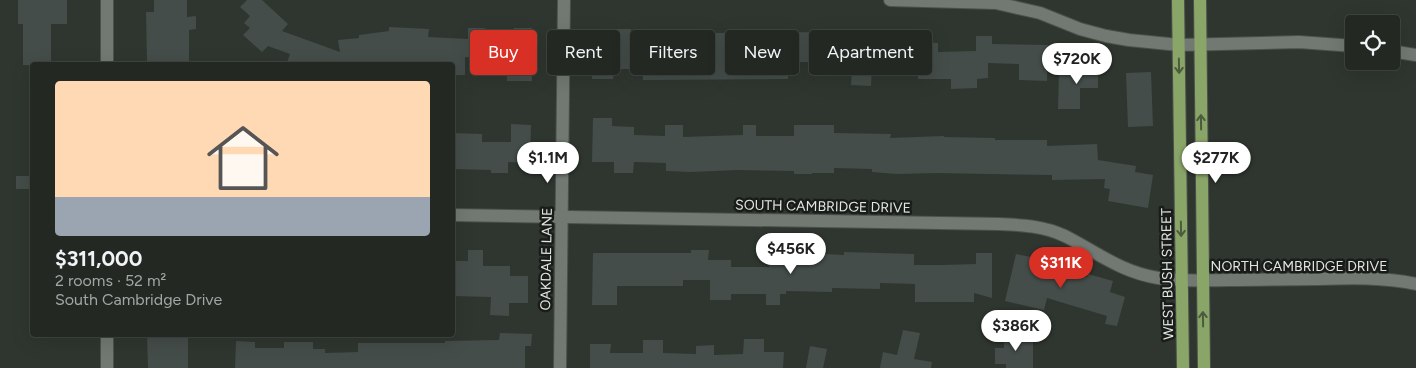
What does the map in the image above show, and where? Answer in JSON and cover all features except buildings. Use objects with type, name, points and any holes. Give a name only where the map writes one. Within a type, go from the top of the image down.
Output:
[{"type":"main road","name":"WEST BUSH STREET","points":[[1178,0],[1182,368]]},
{"type":"main road","points":[[1200,0],[1204,368]]},
{"type":"street","points":[[107,0],[107,62]]},
{"type":"street","name":"OAKDALE LANE","points":[[560,368],[564,0]]},
{"type":"street","points":[[890,0],[996,3],[1040,13],[1080,29],[1106,36],[1179,45],[1299,42],[1345,45]]},
{"type":"street","points":[[1400,52],[1416,54]]},
{"type":"street","name":"SOUTH CAMBRIDGE DRIVE","points":[[455,215],[1027,225],[1043,228],[1064,236],[1115,265],[1137,273],[1159,278],[1182,280]]},
{"type":"street","name":"NORTH CAMBRIDGE DRIVE","points":[[1182,280],[1360,278],[1416,284]]},
{"type":"street","points":[[107,337],[107,368]]}]
